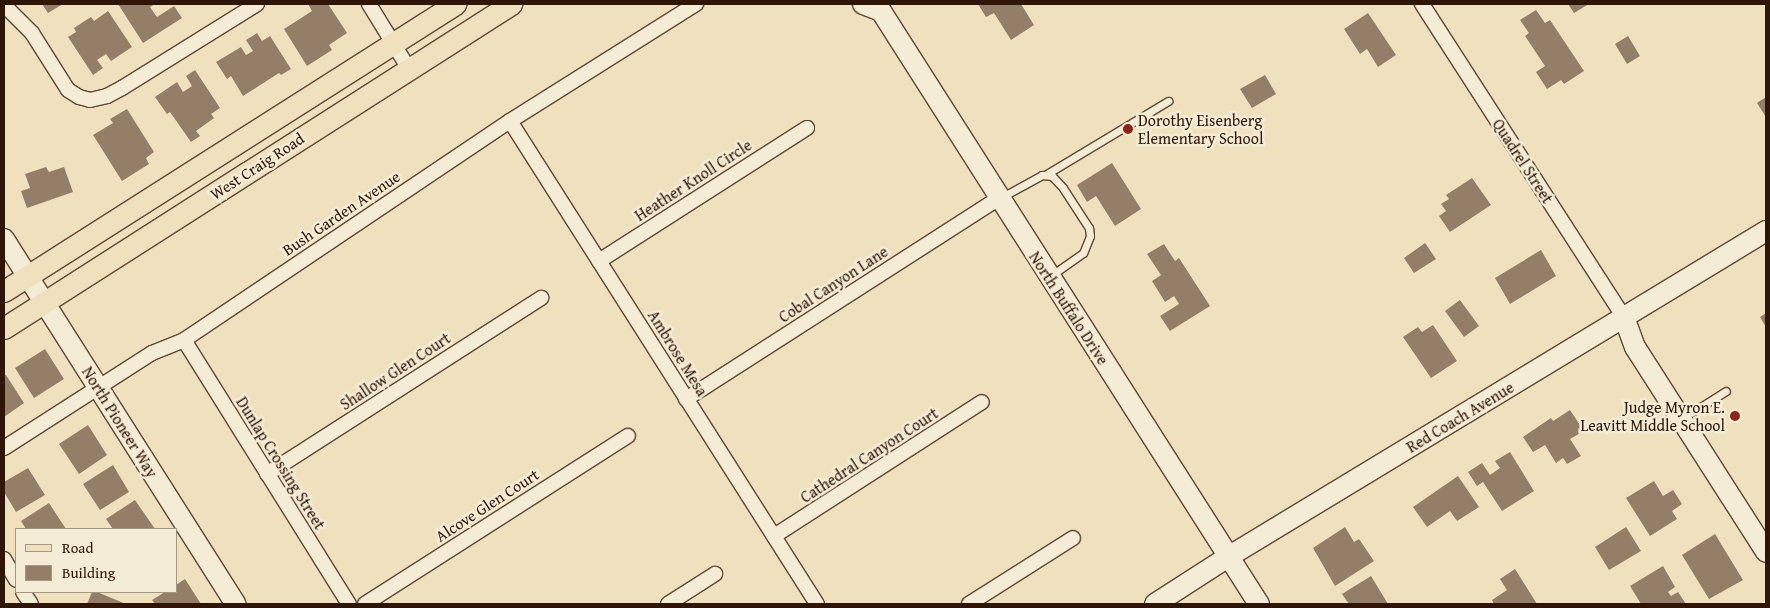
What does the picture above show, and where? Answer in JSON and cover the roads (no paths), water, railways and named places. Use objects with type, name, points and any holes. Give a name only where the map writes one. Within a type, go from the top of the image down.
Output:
[{"type":"main road","name":"West Craig Road","points":[[4,291],[455,4]]},
{"type":"main road","name":"West Craig Road","points":[[4,328],[511,4]]},
{"type":"street","points":[[4,5],[32,33],[68,90],[79,97],[90,100],[107,96],[257,4]]},
{"type":"street","points":[[369,4],[409,69]]},
{"type":"street","name":"Bush Garden Avenue","points":[[4,448],[152,353],[184,340],[510,122],[696,4]]},
{"type":"street","name":"Quadrel Street","points":[[1422,4],[1624,318],[1635,347],[1686,416],[1766,532]]},
{"type":"street","name":"North Buffalo Drive","points":[[875,6],[1259,604]]},
{"type":"street","name":"Ambrose Mesa","points":[[510,122],[817,604]]},
{"type":"street","name":"Heather Knoll Circle","points":[[599,261],[807,128]]},
{"type":"street","name":"Cobal Canyon Lane","points":[[686,399],[999,198]]},
{"type":"street","name":"Red Coach Avenue","points":[[1155,604],[1228,557],[1766,231]]},
{"type":"street","name":"North Pioneer Way","points":[[4,239],[236,604]]},
{"type":"street","name":"Shallow Glen Court","points":[[266,474],[541,298]]},
{"type":"street","name":"Dunlap Crossing Street","points":[[184,340],[349,604]]},
{"type":"street","name":"Cathedral Canyon Court","points":[[774,536],[982,402]]},
{"type":"street","name":"Quadrel Street","points":[[1686,416],[1766,552]]},
{"type":"street","name":"Alcove Glen Court","points":[[365,604],[628,436]]},
{"type":"street","points":[[969,604],[1073,538]]},
{"type":"street","points":[[4,559],[15,578]]},
{"type":"street","points":[[668,604],[715,574]]},
{"type":"street","points":[[25,593],[31,604]]},
{"type":"lane","points":[[999,198],[1045,175],[1168,100]]},
{"type":"lane","points":[[1045,175],[1052,176],[1063,188],[1089,228],[1090,236],[1083,253],[1049,277]]},
{"type":"lane","points":[[1686,416],[1726,391]]},
{"type":"place","name":"Dorothy Eisenberg Elementary School","points":[[1128,129]]},
{"type":"place","name":"Judge Myron E. Leavitt Middle School","points":[[1735,416]]}]
